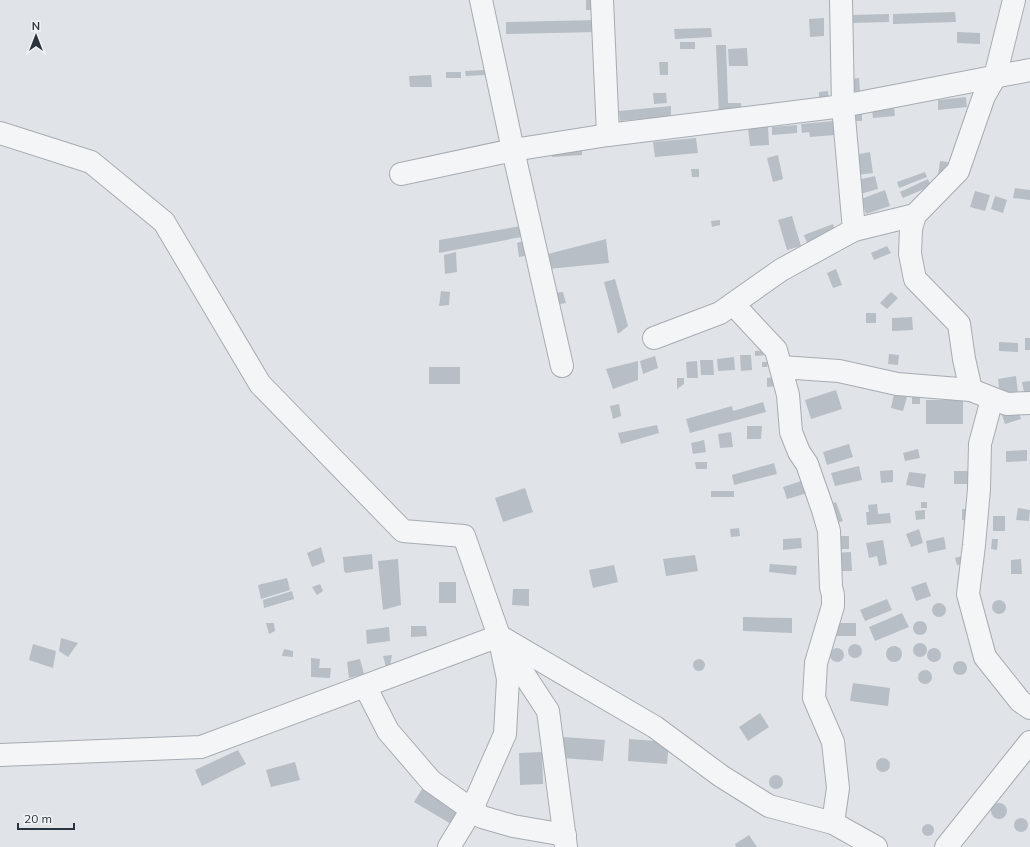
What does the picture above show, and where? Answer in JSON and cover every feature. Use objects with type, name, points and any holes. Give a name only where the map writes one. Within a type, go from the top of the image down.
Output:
[{"type":"street","points":[[481,0],[562,366]]},
{"type":"street","points":[[602,0],[608,135]]},
{"type":"street","points":[[841,0],[842,106],[854,230]]},
{"type":"street","points":[[971,390],[964,359],[959,324],[915,279],[910,254],[911,229],[915,215],[958,171],[984,96],[995,77],[1014,0]]},
{"type":"street","points":[[401,174],[513,150],[608,135],[842,106],[1030,70]]},
{"type":"street","points":[[0,133],[91,162],[164,222],[260,384],[403,532],[464,536],[498,636],[508,679],[505,734],[472,809],[449,847]]},
{"type":"street","points":[[654,338],[720,313],[781,270],[854,230],[915,215]]},
{"type":"street","points":[[733,304],[776,350],[788,395],[791,432],[799,452],[807,464],[830,531],[831,587],[833,594],[833,606],[816,663],[814,698],[833,742],[838,788],[833,823]]},
{"type":"street","points":[[781,367],[839,371],[897,384],[971,390],[1007,404],[1030,403]]},
{"type":"street","points":[[992,398],[980,444],[979,489],[968,594],[985,657],[1020,701],[1030,708]]},
{"type":"street","points":[[0,755],[202,747],[498,636]]},
{"type":"street","points":[[498,636],[655,727],[721,776],[769,806],[833,823],[876,847]]},
{"type":"street","points":[[365,686],[388,731],[431,780],[482,817],[565,841],[548,711],[498,636]]},
{"type":"street","points":[[946,847],[1030,742]]},
{"type":"building","points":[[586,0],[595,0],[595,10],[586,10]]},
{"type":"building","points":[[955,12],[956,22],[893,24],[893,14]]},
{"type":"building","points":[[889,14],[889,22],[852,23],[852,15]]},
{"type":"building","points":[[824,18],[824,36],[810,37],[809,19]]},
{"type":"building","points":[[598,20],[598,32],[506,34],[506,22]]},
{"type":"building","points":[[711,28],[712,37],[675,39],[674,29]]},
{"type":"building","points":[[957,32],[980,33],[980,44],[957,43]]},
{"type":"building","points":[[680,42],[695,42],[695,49],[680,49]]},
{"type":"building","points":[[716,45],[726,45],[728,103],[741,103],[742,115],[719,116]]},
{"type":"building","points":[[747,48],[748,66],[729,66],[728,49]]},
{"type":"building","points":[[659,62],[668,62],[668,75],[660,75]]},
{"type":"building","points":[[485,70],[485,75],[466,76],[465,71]]},
{"type":"building","points":[[446,72],[461,72],[461,78],[446,78]]},
{"type":"building","points":[[431,75],[432,87],[410,87],[409,76]]},
{"type":"building","points":[[859,78],[860,91],[852,91],[850,79]]},
{"type":"building","points":[[828,91],[829,100],[819,100],[819,92]]},
{"type":"building","points":[[653,93],[666,93],[667,103],[654,104]]},
{"type":"building","points":[[966,97],[967,107],[938,110],[938,100]]},
{"type":"building","points":[[671,106],[671,116],[620,121],[619,111]]},
{"type":"building","points":[[894,108],[895,116],[873,118],[872,110]]},
{"type":"building","points":[[850,112],[862,112],[862,121],[851,121]]},
{"type":"building","points":[[833,121],[835,135],[810,137],[809,132],[802,133],[801,124]]},
{"type":"building","points":[[797,125],[797,133],[772,135],[772,127]]},
{"type":"building","points":[[768,126],[769,145],[750,146],[748,128]]},
{"type":"building","points":[[696,138],[698,153],[655,157],[653,142]]},
{"type":"building","points":[[582,145],[582,155],[552,157],[552,147]]},
{"type":"building","points":[[870,152],[873,173],[857,175],[854,155]]},
{"type":"building","points":[[778,155],[783,179],[773,182],[767,158]]},
{"type":"building","points":[[940,161],[948,162],[945,176],[938,175]]},
{"type":"building","points":[[691,169],[699,169],[699,177],[692,177]]},
{"type":"building","points":[[925,172],[927,177],[899,188],[897,182]]},
{"type":"building","points":[[875,176],[878,189],[860,194],[857,180]]},
{"type":"building","points":[[928,179],[931,186],[903,198],[900,192]]},
{"type":"building","points":[[1015,188],[1030,190],[1030,200],[1013,198]]},
{"type":"building","points":[[885,190],[890,206],[866,214],[861,199]]},
{"type":"building","points":[[975,191],[990,195],[985,211],[970,207]]},
{"type":"building","points":[[995,196],[1007,200],[1003,213],[991,209]]},
{"type":"building","points":[[792,216],[801,246],[787,250],[778,220]]},
{"type":"building","points":[[720,220],[720,225],[712,227],[711,221]]},
{"type":"building","points":[[833,224],[836,232],[807,243],[804,235]]},
{"type":"building","points":[[521,226],[526,236],[439,253],[439,240]]},
{"type":"building","points":[[606,239],[609,263],[548,269],[544,255]]},
{"type":"building","points":[[527,240],[530,255],[519,257],[517,243]]},
{"type":"building","points":[[887,246],[891,253],[874,260],[871,253]]},
{"type":"building","points":[[456,252],[457,272],[445,274],[444,255]]},
{"type":"building","points":[[836,269],[842,285],[833,288],[827,273]]},
{"type":"building","points":[[615,279],[628,326],[618,334],[604,282]]},
{"type":"building","points":[[441,291],[450,292],[449,305],[439,306]]},
{"type":"building","points":[[563,292],[566,303],[554,305],[552,293]]},
{"type":"building","points":[[891,292],[898,298],[887,309],[880,303]]},
{"type":"building","points":[[866,313],[876,313],[876,323],[866,323]]},
{"type":"building","points":[[912,317],[913,330],[892,331],[892,318]]},
{"type":"building","points":[[1025,338],[1030,338],[1030,350],[1025,350]]},
{"type":"building","points":[[999,342],[1018,343],[1018,352],[999,351]]},
{"type":"building","points":[[766,350],[766,355],[755,356],[755,351]]},
{"type":"building","points":[[889,354],[899,355],[898,365],[888,364]]},
{"type":"building","points":[[740,355],[751,355],[752,370],[741,371]]},
{"type":"building","points":[[655,356],[658,368],[643,374],[640,361]]},
{"type":"building","points":[[734,357],[735,370],[718,371],[717,359]]},
{"type":"building","points":[[700,360],[713,360],[714,375],[701,375]]},
{"type":"building","points":[[638,361],[638,380],[613,389],[606,369]]},
{"type":"building","points":[[697,361],[698,378],[687,378],[686,362]]},
{"type":"building","points":[[762,362],[768,362],[767,367],[762,367]]},
{"type":"building","points":[[429,367],[460,367],[460,384],[429,384]]},
{"type":"building","points":[[1016,376],[1018,393],[1000,396],[998,379]]},
{"type":"building","points":[[776,377],[777,386],[767,387],[767,378]]},
{"type":"building","points":[[677,378],[684,378],[684,384],[677,389]]},
{"type":"building","points":[[1030,381],[1030,391],[1024,392],[1022,382]]},
{"type":"building","points":[[836,390],[842,409],[811,419],[805,400]]},
{"type":"building","points":[[894,394],[907,397],[903,411],[891,408]]},
{"type":"building","points":[[912,396],[920,396],[920,404],[912,404]]},
{"type":"building","points":[[926,400],[963,400],[963,424],[926,424]]},
{"type":"building","points":[[763,402],[766,412],[690,433],[686,419],[732,406],[733,411]]},
{"type":"building","points":[[619,404],[621,416],[613,419],[610,406]]},
{"type":"building","points":[[1018,410],[1021,419],[1005,424],[1002,415]]},
{"type":"building","points":[[657,425],[659,433],[621,444],[618,433]]},
{"type":"building","points":[[747,426],[762,426],[761,439],[747,439]]},
{"type":"building","points":[[731,432],[733,447],[720,448],[718,434]]},
{"type":"building","points":[[704,440],[706,452],[693,454],[691,443]]},
{"type":"building","points":[[849,444],[853,457],[827,465],[823,452]]},
{"type":"building","points":[[918,449],[920,458],[905,461],[903,453]]},
{"type":"building","points":[[1027,450],[1027,461],[1006,462],[1006,451]]},
{"type":"building","points":[[695,462],[707,462],[707,469],[696,469]]},
{"type":"building","points":[[774,463],[777,474],[734,485],[732,475]]},
{"type":"building","points":[[859,466],[862,480],[835,486],[831,473]]},
{"type":"building","points":[[893,470],[893,482],[881,483],[880,471]]},
{"type":"building","points":[[954,471],[969,471],[969,484],[954,484]]},
{"type":"building","points":[[909,472],[926,474],[924,488],[906,485]]},
{"type":"building","points":[[807,479],[811,492],[787,499],[783,487]]},
{"type":"building","points":[[525,488],[533,512],[503,522],[495,498]]},
{"type":"building","points":[[711,491],[734,491],[734,497],[711,497]]},
{"type":"building","points":[[836,502],[843,521],[834,524],[828,505]]},
{"type":"building","points":[[921,502],[927,502],[927,508],[921,508]]},
{"type":"building","points":[[877,504],[878,514],[890,513],[891,523],[867,525],[866,512],[869,512],[868,505]]},
{"type":"building","points":[[1018,508],[1030,510],[1029,521],[1016,520]]},
{"type":"building","points":[[962,509],[970,509],[970,520],[962,520]]},
{"type":"building","points":[[925,510],[925,519],[916,520],[915,511]]},
{"type":"building","points":[[993,516],[1005,516],[1005,531],[993,531]]},
{"type":"building","points":[[739,528],[740,536],[731,537],[730,529]]},
{"type":"building","points":[[919,529],[923,543],[911,547],[906,534]]},
{"type":"building","points":[[837,536],[849,536],[849,549],[837,549]]},
{"type":"building","points":[[944,537],[946,549],[928,553],[926,541]]},
{"type":"building","points":[[801,538],[802,548],[783,550],[783,539]]},
{"type":"building","points":[[992,539],[998,539],[997,550],[991,549]]},
{"type":"building","points":[[883,540],[887,564],[879,566],[877,556],[869,558],[866,543]]},
{"type":"building","points":[[321,547],[325,562],[312,567],[307,553]]},
{"type":"building","points":[[851,552],[852,571],[836,571],[835,553]]},
{"type":"building","points":[[372,554],[373,569],[346,573],[344,571],[343,557]]},
{"type":"building","points":[[695,555],[698,571],[666,576],[663,559]]},
{"type":"building","points":[[962,556],[964,564],[957,565],[955,558]]},
{"type":"building","points":[[398,559],[401,605],[383,610],[378,561]]},
{"type":"building","points":[[1021,559],[1022,574],[1011,574],[1011,560]]},
{"type":"building","points":[[770,564],[797,566],[796,575],[769,572]]},
{"type":"building","points":[[614,565],[618,582],[593,588],[589,570]]},
{"type":"building","points":[[287,578],[290,590],[261,599],[258,585]]},
{"type":"building","points":[[439,582],[456,582],[456,603],[439,603]]},
{"type":"building","points":[[926,582],[931,596],[916,601],[911,587]]},
{"type":"building","points":[[320,584],[323,591],[317,595],[312,587]]},
{"type":"building","points":[[513,589],[529,589],[529,606],[512,605]]},
{"type":"building","points":[[292,591],[294,599],[264,608],[263,600]]},
{"type":"building","points":[[887,599],[892,610],[865,621],[860,610]]},
{"type":"building","points":[[999,600],[1004,602],[1006,607],[1004,612],[999,614],[994,612],[992,607],[994,602]]},
{"type":"building","points":[[936,603],[942,603],[946,607],[946,613],[942,617],[936,617],[932,613],[932,607]]},
{"type":"building","points":[[902,613],[909,627],[875,641],[869,627]]},
{"type":"building","points":[[743,617],[792,618],[792,633],[743,631]]},
{"type":"building","points":[[920,621],[925,623],[927,628],[925,633],[920,635],[915,633],[913,628],[915,623]]},
{"type":"building","points":[[266,623],[274,623],[275,631],[269,634]]},
{"type":"building","points":[[836,623],[856,623],[856,636],[836,636]]},
{"type":"building","points":[[411,626],[426,626],[427,636],[411,637]]},
{"type":"building","points":[[389,627],[390,641],[367,644],[366,630]]},
{"type":"building","points":[[61,638],[78,643],[68,657],[59,651]]},
{"type":"building","points":[[917,643],[923,643],[927,647],[927,653],[923,657],[917,657],[913,653],[913,647]]},
{"type":"building","points":[[33,644],[56,651],[53,668],[29,660]]},
{"type":"building","points":[[852,644],[858,644],[862,648],[862,654],[858,658],[852,658],[848,654],[848,648]]},
{"type":"building","points":[[894,646],[900,648],[902,654],[900,660],[894,662],[888,660],[886,654],[888,648]]},
{"type":"building","points":[[837,648],[842,650],[844,655],[842,660],[837,662],[832,660],[830,655],[832,650]]},
{"type":"building","points":[[931,648],[937,648],[941,652],[941,658],[937,662],[931,662],[927,658],[927,652]]},
{"type":"building","points":[[284,649],[293,651],[293,657],[282,656]]},
{"type":"building","points":[[392,655],[390,667],[386,667],[383,656]]},
{"type":"building","points":[[311,658],[320,659],[319,668],[331,668],[330,678],[311,677]]},
{"type":"building","points":[[360,659],[364,674],[349,678],[347,662]]},
{"type":"building","points":[[697,659],[701,659],[705,665],[701,671],[697,671],[693,667],[693,663]]},
{"type":"building","points":[[957,661],[963,661],[967,665],[967,671],[963,675],[957,675],[953,671],[953,665]]},
{"type":"building","points":[[922,670],[928,670],[932,674],[932,680],[928,684],[922,684],[918,680],[918,674]]},
{"type":"building","points":[[853,683],[890,688],[888,706],[850,701]]},
{"type":"building","points":[[760,713],[769,727],[748,741],[739,727]]},
{"type":"building","points":[[563,737],[605,740],[603,761],[561,758]]},
{"type":"building","points":[[629,739],[669,742],[667,764],[628,761]]},
{"type":"building","points":[[238,750],[246,764],[202,786],[195,770]]},
{"type":"building","points":[[542,752],[543,784],[520,785],[519,753]]},
{"type":"building","points":[[883,758],[888,760],[890,765],[888,770],[883,772],[878,770],[876,765],[878,760]]},
{"type":"building","points":[[295,762],[300,780],[271,787],[266,770]]},
{"type":"building","points":[[776,775],[781,777],[783,782],[781,787],[776,789],[771,787],[769,782],[771,777]]},
{"type":"building","points":[[422,789],[463,814],[456,827],[414,802]]},
{"type":"building","points":[[996,803],[1002,803],[1007,808],[1005,817],[1002,819],[996,819],[991,814],[991,808]]},
{"type":"building","points":[[1018,818],[1024,818],[1028,822],[1028,828],[1024,832],[1018,832],[1014,828],[1014,822]]},
{"type":"building","points":[[928,824],[932,826],[934,830],[932,834],[928,836],[924,834],[922,830],[924,826]]},
{"type":"building","points":[[749,835],[757,847],[736,847],[735,844]]}]
